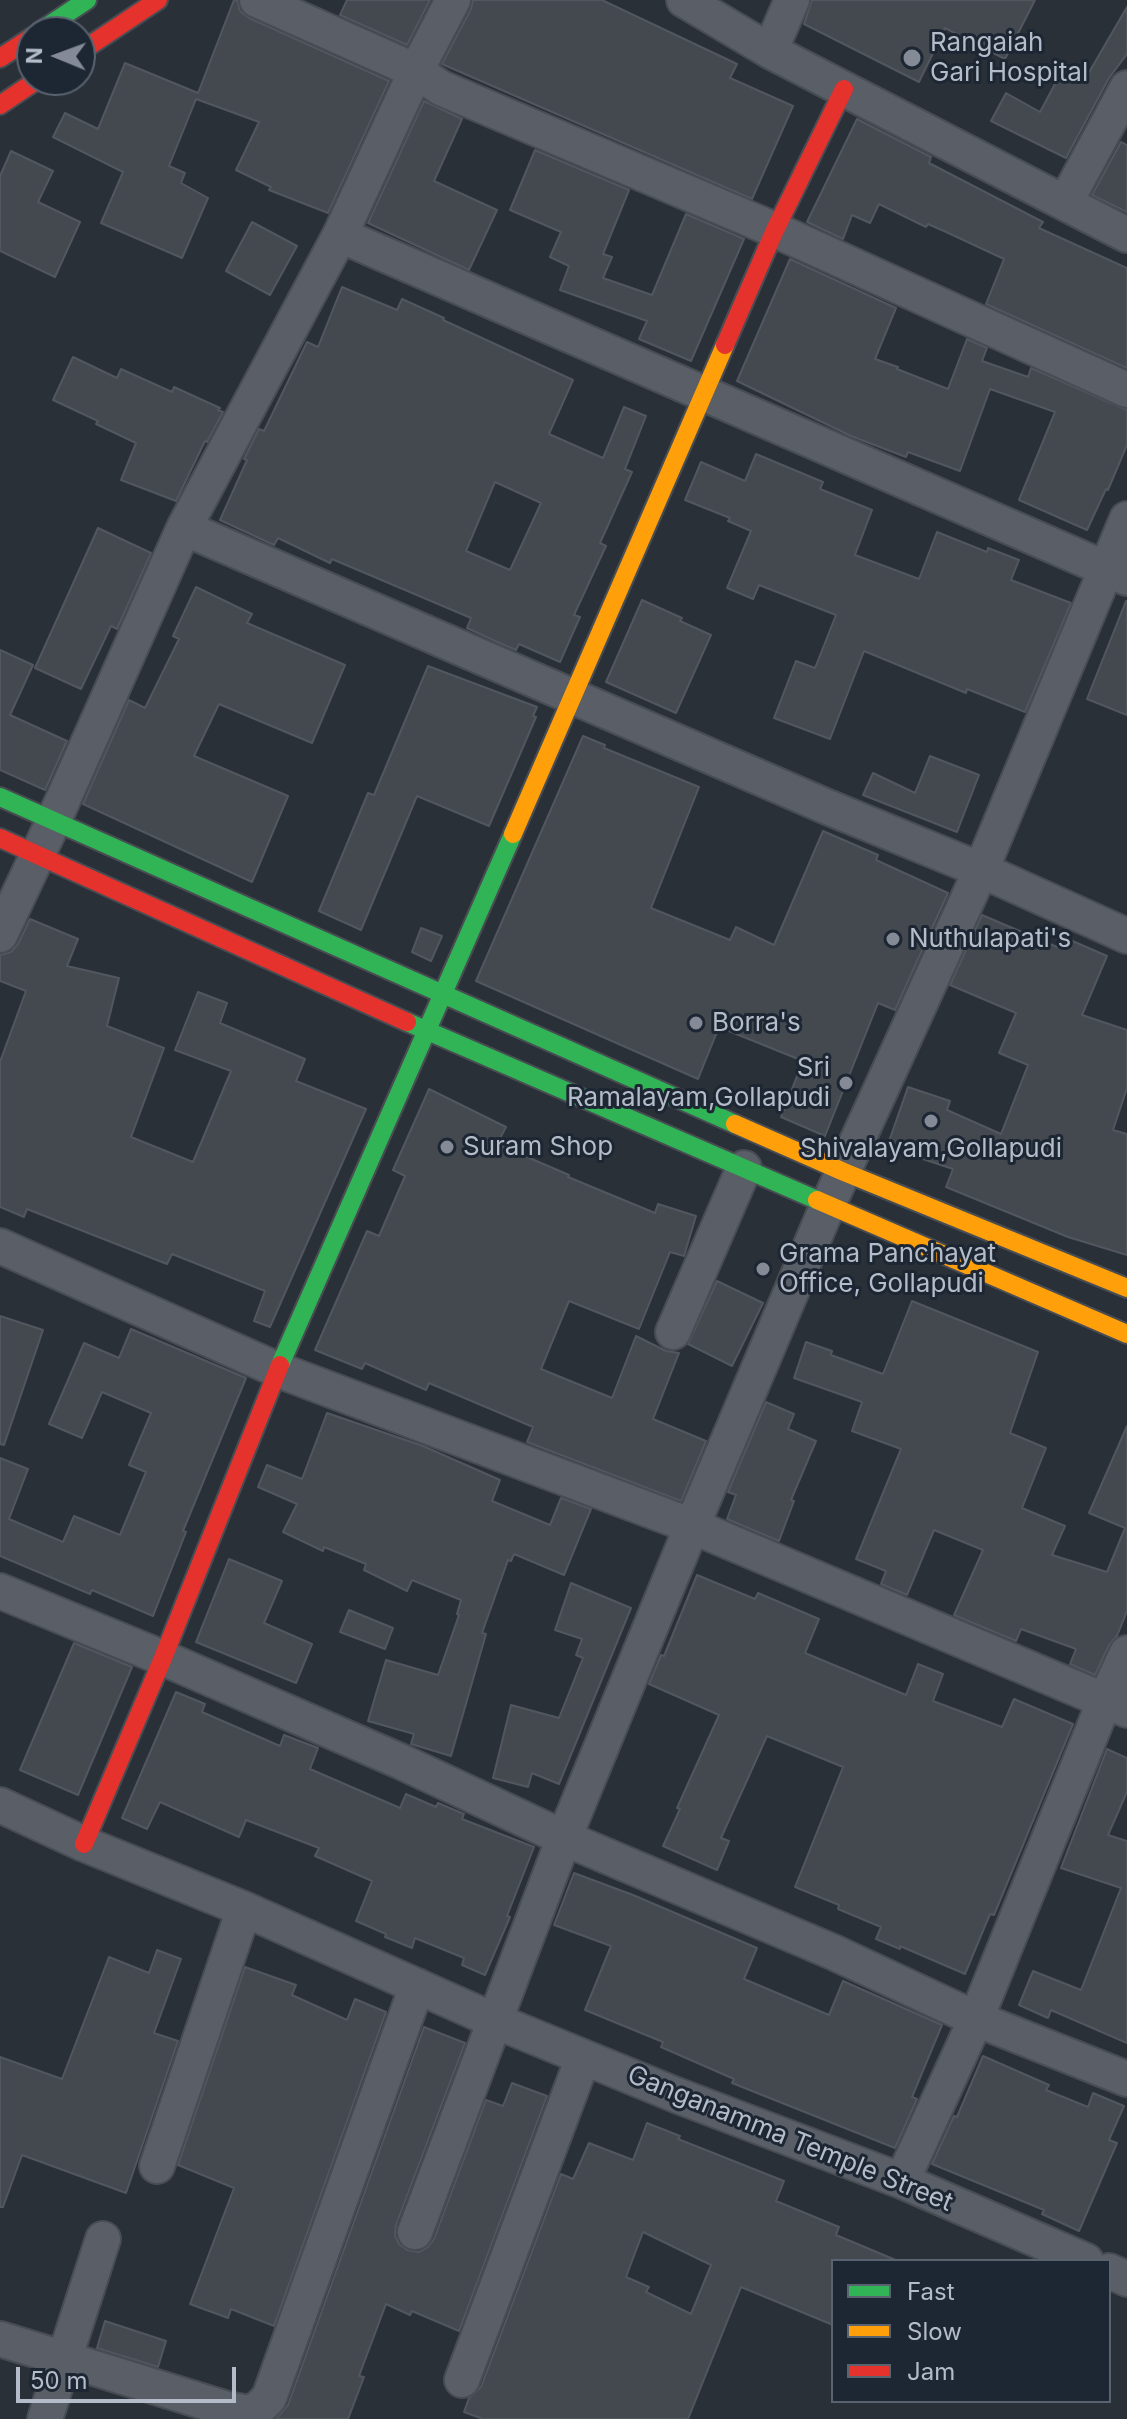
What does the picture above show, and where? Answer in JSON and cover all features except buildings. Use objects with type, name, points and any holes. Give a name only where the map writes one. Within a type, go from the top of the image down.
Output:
[{"type":"main road","points":[[63,16],[87,0]]},
{"type":"main road","points":[[96,41],[158,0]]},
{"type":"main road","points":[[84,1844],[163,1658],[278,1370],[775,230],[844,89]]},
{"type":"main road","points":[[0,797],[844,1172],[1127,1288]]},
{"type":"main road","points":[[0,838],[428,1031],[1127,1334]]},
{"type":"street","points":[[257,0],[416,71],[441,88],[775,230],[1127,390]]},
{"type":"street","points":[[0,935],[184,528],[340,235],[416,71],[453,0]]},
{"type":"street","points":[[684,0],[770,51],[1127,235]]},
{"type":"street","points":[[770,51],[792,0]]},
{"type":"street","points":[[1065,203],[1127,88]]},
{"type":"street","points":[[340,235],[1117,574]]},
{"type":"street","points":[[415,2232],[564,1838],[692,1526],[828,1205],[1117,574],[1127,519]]},
{"type":"street","points":[[184,528],[825,806],[981,870],[1127,936]]},
{"type":"street","points":[[673,1332],[744,1168]]},
{"type":"street","points":[[0,1246],[278,1370],[692,1526],[1116,1705]]},
{"type":"street","points":[[0,1591],[402,1762],[564,1838],[833,1952],[976,2019],[1127,2079]]},
{"type":"street","points":[[902,2181],[1116,1705],[1127,1653]]},
{"type":"street","name":"Ganganamma Temple Street","points":[[0,1805],[583,2058],[902,2181],[1081,2259]]},
{"type":"street","points":[[157,2166],[244,1909]]},
{"type":"street","points":[[0,2339],[227,2409],[249,2413],[259,2408],[269,2398],[417,1986]]},
{"type":"street","points":[[462,2380],[583,2058]]},
{"type":"street","points":[[45,2419],[103,2239]]},
{"type":"traffic: fast","points":[[63,16],[87,0]]},
{"type":"traffic: fast","points":[[0,797],[735,1124]]},
{"type":"traffic: fast","points":[[280,1365],[513,834]]},
{"type":"traffic: fast","points":[[407,1022],[817,1200]]},
{"type":"traffic: slow","points":[[513,834],[725,345]]},
{"type":"traffic: slow","points":[[735,1124],[1127,1288]]},
{"type":"traffic: slow","points":[[817,1200],[1127,1334]]},
{"type":"traffic: jam","points":[[96,41],[158,0]]},
{"type":"traffic: jam","points":[[0,58],[16,48]]},
{"type":"traffic: jam","points":[[725,345],[775,230],[844,89]]},
{"type":"traffic: jam","points":[[0,105],[16,94]]},
{"type":"traffic: jam","points":[[0,838],[407,1022]]},
{"type":"traffic: jam","points":[[84,1844],[163,1658],[280,1365]]},
{"type":"place","name":"Rangaiah Gari Hospital","points":[[912,58]]},
{"type":"place","name":"Nuthulapati's","points":[[893,939]]},
{"type":"place","name":"Borra's","points":[[696,1023]]},
{"type":"place","name":"Sri Ramalayam,Gollapudi","points":[[846,1083]]},
{"type":"place","name":"Shivalayam,Gollapudi","points":[[931,1121]]},
{"type":"place","name":"Suram Shop","points":[[447,1147]]},
{"type":"place","name":"Grama Panchayat Office, Gollapudi","points":[[763,1269]]}]
